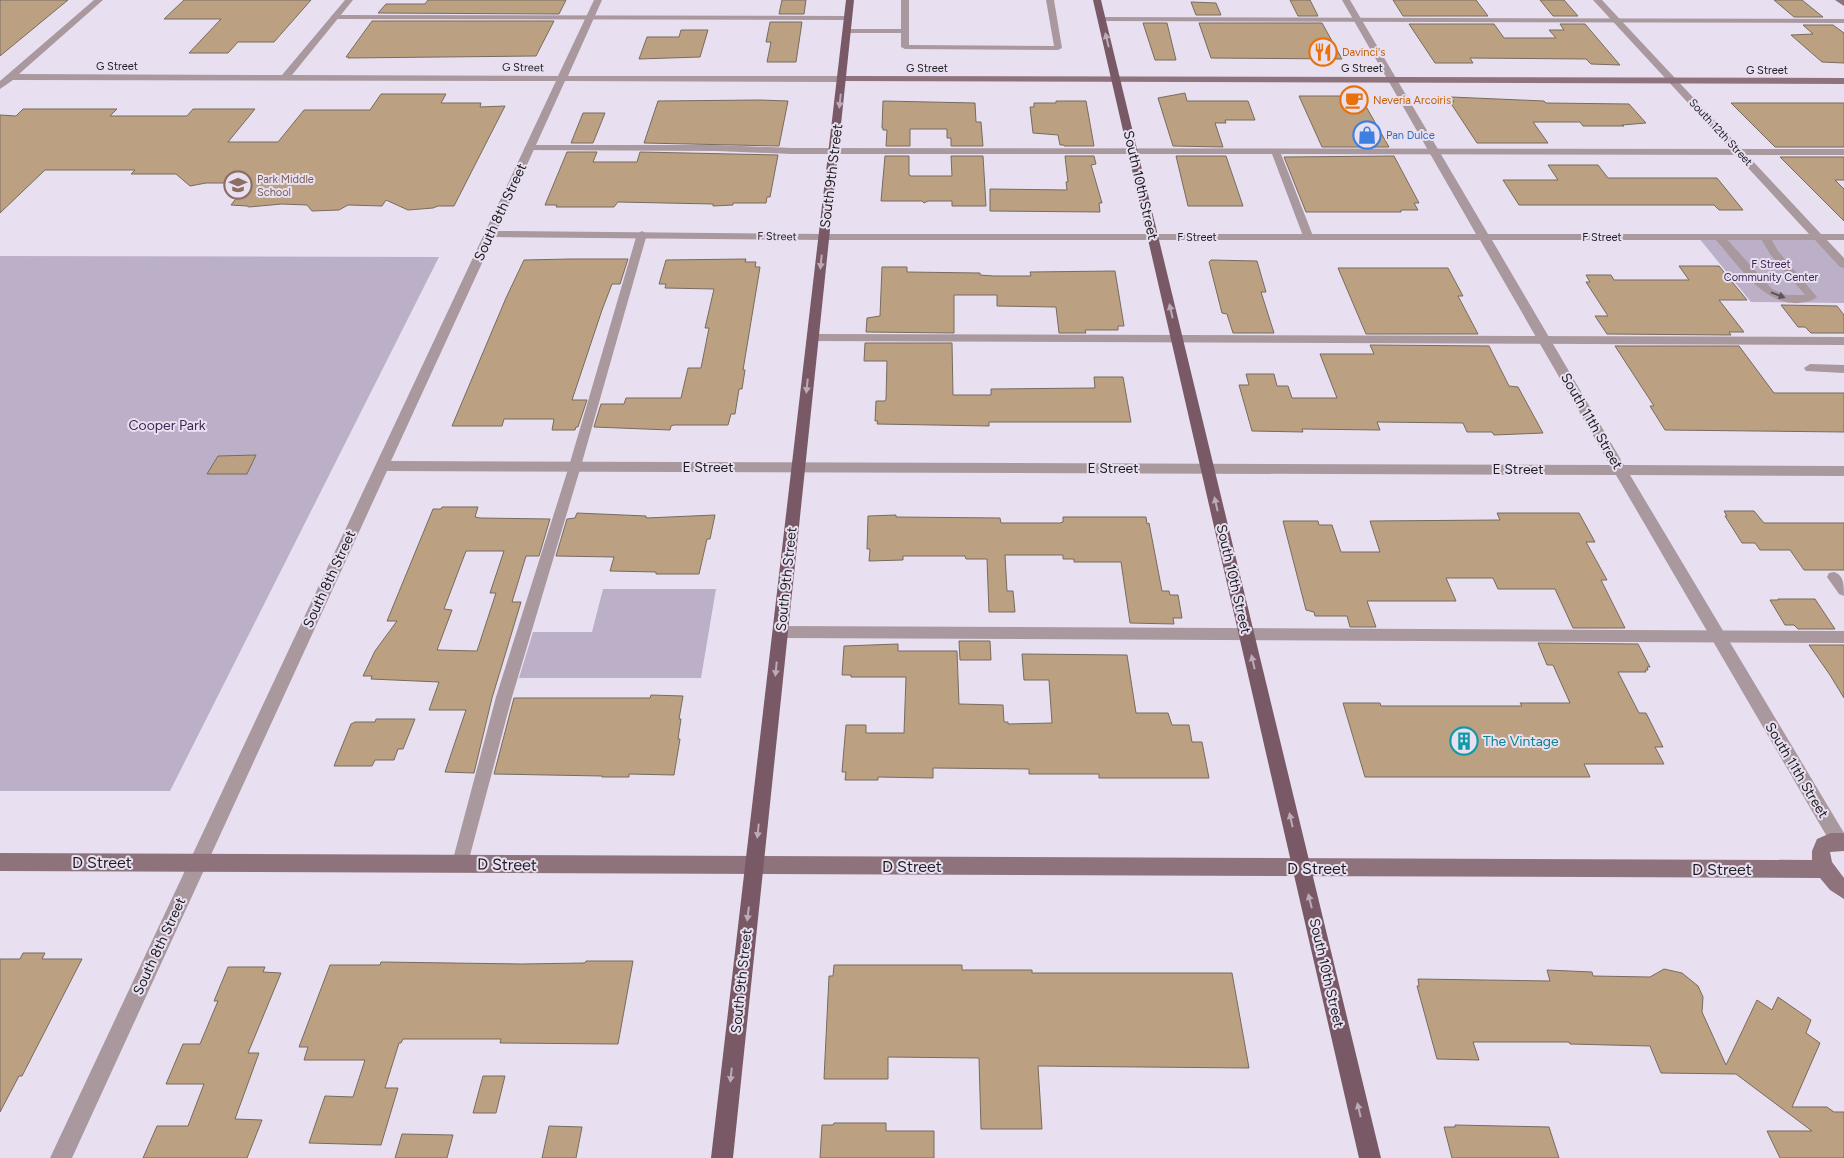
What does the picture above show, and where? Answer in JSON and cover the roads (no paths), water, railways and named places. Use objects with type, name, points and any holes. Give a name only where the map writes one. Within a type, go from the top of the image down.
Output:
[{"type":"main road","name":"South 9th Street","points":[[722,1158],[850,0]]},
{"type":"main road","name":"South 10th Street","points":[[1097,0],[1370,1158]]},
{"type":"street","points":[[0,86],[99,0]]},
{"type":"street","points":[[285,77],[349,0]]},
{"type":"street","name":"South 8th Street","points":[[60,1158],[598,0]]},
{"type":"street","name":"South 11th Street","points":[[1346,0],[1717,637],[1841,841]]},
{"type":"street","name":"South 12th Street","points":[[1597,0],[1844,265]]},
{"type":"street","points":[[1840,0],[1844,4]]},
{"type":"street","name":"G Street","points":[[11,76],[1844,81]]},
{"type":"street","name":"F Street","points":[[490,234],[824,237],[1844,237]]},
{"type":"street","name":"E Street","points":[[382,466],[1844,471]]},
{"type":"street","points":[[1841,841],[1827,843],[1823,846],[1820,857],[1824,870],[1844,890]]},
{"type":"street","name":"D Street","points":[[0,862],[1824,870]]},
{"type":"lane","points":[[905,0],[905,47],[1058,48],[1050,0]]},
{"type":"lane","points":[[335,17],[848,18]]},
{"type":"lane","points":[[1102,19],[1844,21]]},
{"type":"lane","points":[[847,31],[904,31]]},
{"type":"lane","points":[[529,148],[1133,152],[1844,152]]},
{"type":"lane","points":[[1275,151],[1308,236]]},
{"type":"lane","points":[[460,863],[504,696],[575,466],[642,234]]},
{"type":"lane","points":[[1719,237],[1736,253],[1768,291],[1776,296],[1805,299],[1812,297],[1774,252],[1765,237]]},
{"type":"lane","points":[[812,338],[1844,341]]},
{"type":"lane","points":[[1810,368],[1844,369]]},
{"type":"lane","points":[[1834,577],[1844,590]]},
{"type":"lane","points":[[780,632],[1844,637]]},
{"type":"place","name":"Davinci's","points":[[1323,52]]},
{"type":"place","name":"Neveria Arcoiris","points":[[1354,100]]},
{"type":"place","name":"Pan Dulce","points":[[1367,135]]},
{"type":"place","name":"Park Middle School","points":[[238,185]]},
{"type":"place","name":"The Vintage","points":[[1464,741]]},
{"type":"park label","name":"F Street Community Center","points":[[1771,270]]},
{"type":"park label","name":"Cooper Park","points":[[167,425]]}]
